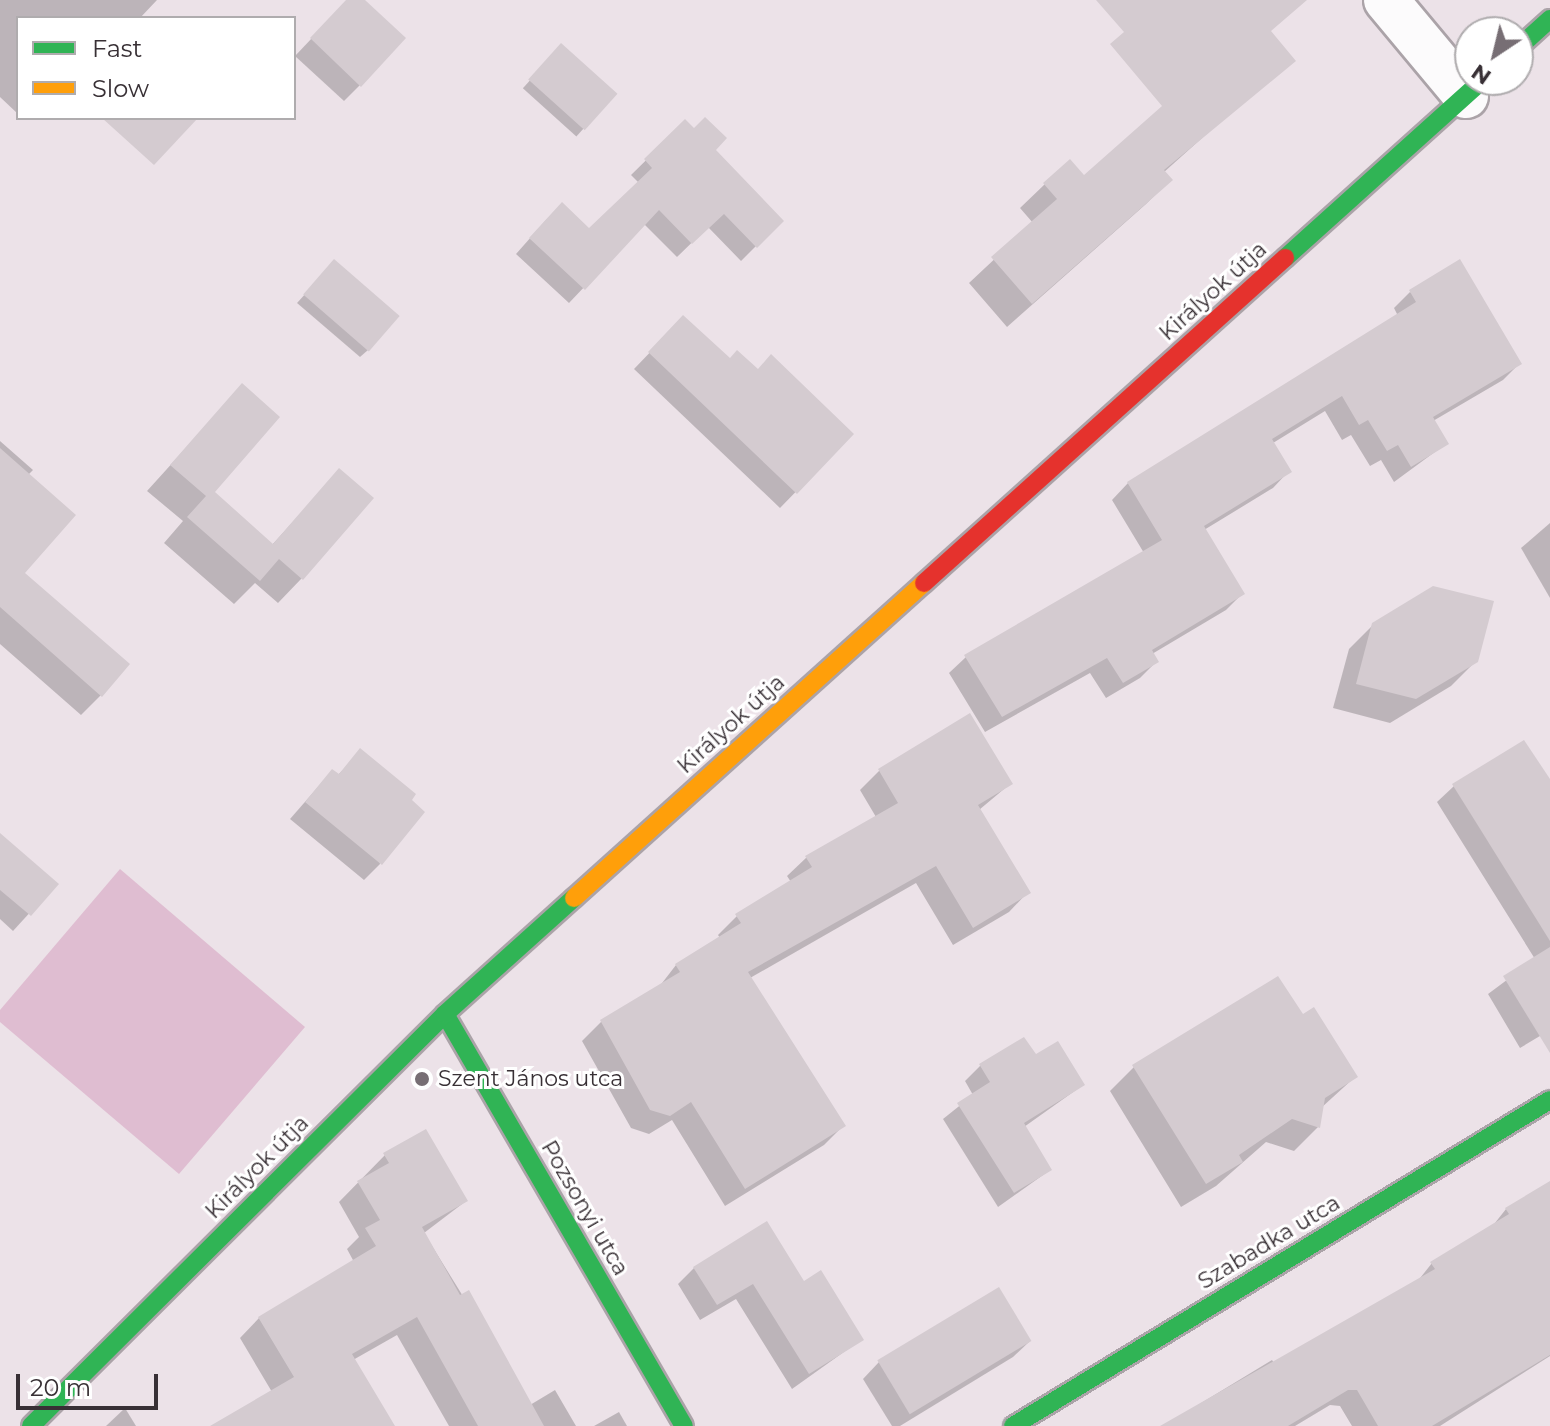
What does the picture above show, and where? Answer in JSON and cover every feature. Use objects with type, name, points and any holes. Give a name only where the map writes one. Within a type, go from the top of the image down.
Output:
[{"type":"street","points":[[1386,0],[1454,68]]},
{"type":"street","points":[[1534,34],[1550,19]]},
{"type":"street","name":"Királyok útja","points":[[31,1426],[445,1014],[1465,96]]},
{"type":"street","name":"Pozsonyi utca","points":[[445,1014],[684,1426]]},
{"type":"street","name":"Szabadka utca","points":[[1013,1426],[1550,1100]]},
{"type":"shaded area","points":[[120,869],[305,1027],[179,1174],[0,1022],[0,1010]]},
{"type":"building","points":[[346,0],[365,0],[406,38],[361,87],[310,38]]},
{"type":"building","points":[[1096,0],[1307,0],[1271,31],[1296,61],[1164,170],[1173,180],[1032,304],[991,257],[1057,199],[1043,183],[1070,159],[1084,175],[1162,106],[1110,44],[1124,32]]},
{"type":"building","points":[[561,43],[617,94],[585,130],[528,79]]},
{"type":"building","points":[[705,117],[727,138],[716,150],[784,221],[757,248],[724,214],[692,244],[659,210],[585,290],[529,238],[562,202],[589,228],[652,168],[644,159],[685,119],[694,128]]},
{"type":"building","points":[[104,120],[196,120],[154,165]]},
{"type":"building","points":[[334,259],[400,316],[369,352],[303,294]]},
{"type":"building","points":[[1460,259],[1522,364],[1433,417],[1449,444],[1411,467],[1398,445],[1387,451],[1368,420],[1359,425],[1342,396],[1272,439],[1292,472],[1204,526],[1245,594],[1152,650],[1159,662],[1123,683],[1107,658],[1002,717],[964,655],[1162,540],[1127,482],[1416,302],[1409,290]]},
{"type":"building","points":[[683,315],[730,358],[737,350],[758,369],[771,354],[854,434],[797,494],[648,352]]},
{"type":"building","points":[[242,383],[280,417],[215,492],[273,544],[339,468],[374,498],[303,580],[279,559],[260,581],[187,517],[206,496],[170,465]]},
{"type":"building","points":[[0,448],[76,515],[25,573],[130,664],[102,697],[0,607]]},
{"type":"building","points":[[1433,586],[1494,601],[1478,662],[1416,699],[1356,684],[1372,623]]},
{"type":"building","points":[[970,713],[1013,784],[978,805],[1031,893],[973,928],[936,866],[748,972],[846,1126],[745,1189],[691,1102],[670,1116],[650,1110],[600,1020],[680,972],[675,964],[741,923],[735,914],[812,867],[805,856],[898,803],[878,769]]},
{"type":"building","points":[[1524,740],[1550,779],[1550,941],[1452,784]]},
{"type":"building","points":[[360,748],[416,794],[412,800],[425,812],[382,865],[305,802],[332,769],[339,774]]},
{"type":"building","points":[[0,833],[59,884],[31,916],[0,890]]},
{"type":"building","points":[[1550,947],[1550,1053],[1503,976]]},
{"type":"building","points":[[1278,976],[1303,1014],[1314,1007],[1358,1077],[1325,1098],[1320,1128],[1292,1119],[1239,1155],[1243,1162],[1206,1184],[1132,1065]]},
{"type":"building","points":[[1024,1037],[1036,1054],[1058,1041],[1085,1085],[1024,1123],[1052,1170],[1014,1193],[957,1103],[990,1082],[979,1064]]},
{"type":"building","points":[[426,1129],[468,1201],[422,1227],[460,1295],[469,1290],[544,1426],[478,1426],[417,1317],[352,1354],[395,1426],[210,1426],[294,1377],[258,1317],[376,1246],[365,1228],[380,1220],[357,1181],[389,1163],[383,1153]]},
{"type":"building","points":[[1550,1181],[1550,1355],[1432,1426],[1378,1426],[1357,1390],[1348,1390],[1288,1426],[1160,1426],[1435,1269],[1430,1262],[1509,1214],[1505,1208]]},
{"type":"building","points":[[767,1221],[804,1281],[821,1270],[864,1340],[809,1374],[753,1284],[717,1305],[693,1267]]},
{"type":"building","points":[[999,1287],[1031,1341],[910,1414],[877,1360]]},
{"type":"traffic: fast","points":[[1534,34],[1550,19]]},
{"type":"traffic: fast","points":[[1285,258],[1465,96]]},
{"type":"traffic: fast","points":[[31,1426],[445,1014],[574,898]]},
{"type":"traffic: fast","points":[[445,1014],[684,1426]]},
{"type":"traffic: fast","points":[[1013,1426],[1550,1100]]},
{"type":"traffic: slow","points":[[574,898],[924,583]]},
{"type":"traffic: jam","points":[[924,583],[1285,258]]},
{"type":"place","name":"Szent János utca","points":[[422,1079]]}]
